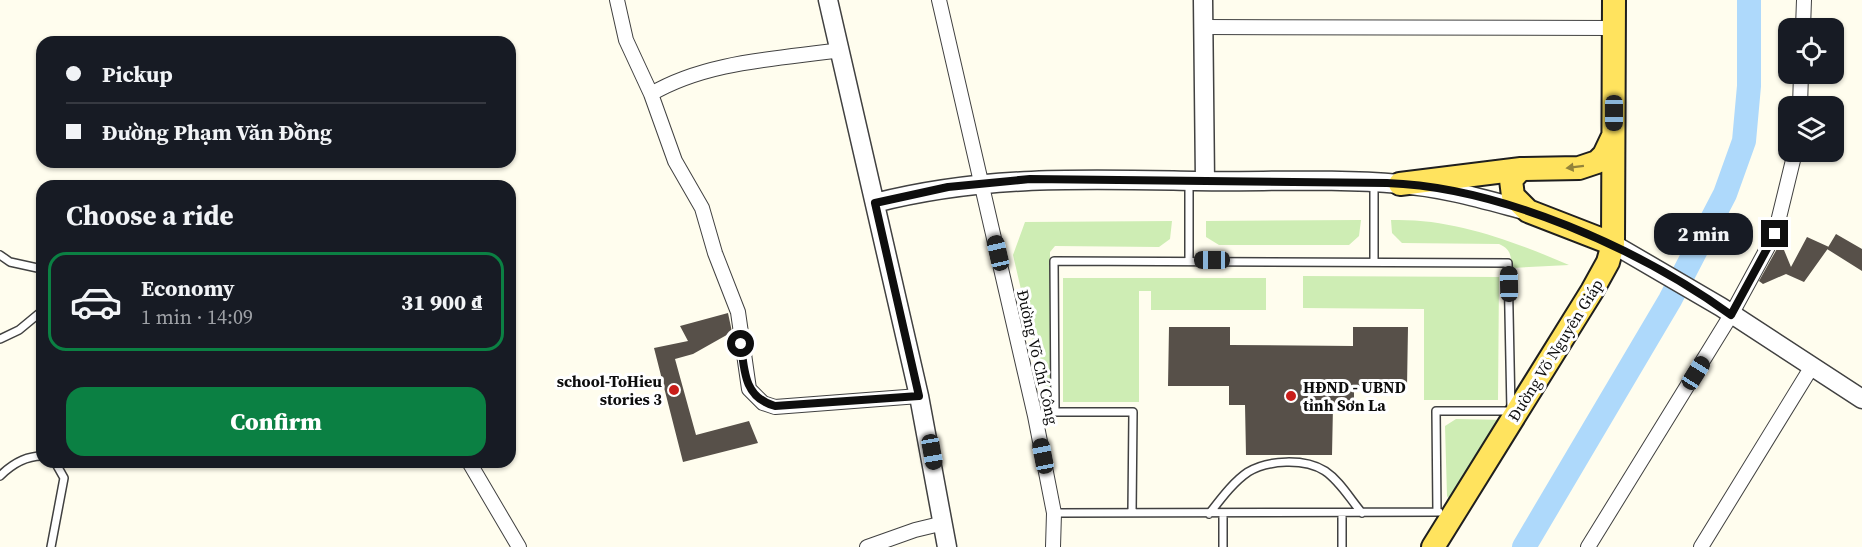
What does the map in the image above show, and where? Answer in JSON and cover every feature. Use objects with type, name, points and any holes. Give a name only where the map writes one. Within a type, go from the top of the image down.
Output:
[{"type":"main road","name":"Đường Võ Nguyên Giáp","points":[[1433,547],[1445,512],[1592,291],[1608,262],[1613,244],[1614,0]]},
{"type":"main road","points":[[1400,184],[1521,169],[1579,168],[1597,162],[1604,155],[1614,135]]},
{"type":"main road","points":[[1521,169],[1511,180],[1513,196],[1528,211],[1613,244]]},
{"type":"street","points":[[616,0],[626,40],[651,94],[675,160],[702,208],[715,253],[738,312],[746,379],[753,395],[763,403],[775,406],[919,396]]},
{"type":"street","points":[[828,0],[919,396],[948,547]]},
{"type":"street","name":"Đường Võ Chí Công","points":[[939,0],[1035,416],[1054,513],[1053,547]]},
{"type":"street","points":[[1197,181],[1203,0]]},
{"type":"street","points":[[1803,18],[1804,0]]},
{"type":"street","points":[[1203,27],[1614,28]]},
{"type":"street","points":[[651,94],[671,82],[714,70],[841,50]]},
{"type":"street","points":[[1588,547],[1726,311],[1775,234],[1793,162]]},
{"type":"street","points":[[875,203],[948,187],[1030,179],[1374,183],[1443,189],[1528,211]]},
{"type":"street","points":[[1613,244],[1726,311],[1862,399]]},
{"type":"street","points":[[1701,547],[1811,368]]},
{"type":"street","points":[[473,468],[519,547]]},
{"type":"street","points":[[867,547],[944,522]]},
{"type":"lane","points":[[1189,260],[1197,181]]},
{"type":"lane","points":[[1374,183],[1374,261]]},
{"type":"lane","points":[[0,255],[10,262],[36,268]]},
{"type":"lane","points":[[1054,513],[1445,512],[1436,411],[1513,412],[1508,263],[1054,261],[1055,412]]},
{"type":"lane","points":[[0,339],[20,330],[36,316]]},
{"type":"lane","points":[[1035,416],[1055,412],[1133,412],[1132,513]]},
{"type":"lane","points":[[0,476],[12,464],[36,456]]},
{"type":"lane","points":[[1209,514],[1247,472],[1269,464],[1298,462],[1324,470],[1340,484],[1362,513]]},
{"type":"lane","points":[[51,547],[64,478],[58,468]]},
{"type":"lane","points":[[1342,513],[1342,547]]},
{"type":"lane","points":[[1223,514],[1223,547]]},
{"type":"green space","points":[[1361,220],[1359,236],[1349,245],[1219,245],[1206,237],[1206,221]]},
{"type":"green space","points":[[1391,220],[1414,220],[1460,227],[1504,240],[1569,265],[1512,268],[1510,253],[1499,244],[1402,243],[1392,233]]},
{"type":"green space","points":[[1172,221],[1170,239],[1159,247],[1055,246],[1050,252],[1050,398],[1047,401],[1013,255],[1025,222]]},
{"type":"green space","points":[[1303,276],[1499,277],[1498,400],[1424,400],[1424,309],[1303,308]]},
{"type":"green space","points":[[1063,278],[1266,278],[1266,310],[1151,310],[1151,291],[1139,291],[1139,402],[1063,402]]},
{"type":"green space","points":[[1456,419],[1505,420],[1450,501],[1447,496],[1445,426]]},
{"type":"building","points":[[1836,234],[1862,249],[1862,271],[1827,249]]},
{"type":"building","points":[[1807,237],[1829,247],[1804,282],[1786,274],[1763,284],[1759,281],[1778,247],[1784,250],[1791,267]]},
{"type":"building","name":"school-ToHieu stories 3","points":[[728,313],[732,332],[693,354],[675,359],[696,435],[749,421],[758,443],[683,462],[654,348],[688,341],[680,326]]},
{"type":"building","name":"HĐND - UBND tỉnh Sơn La","points":[[1169,327],[1230,327],[1230,345],[1353,346],[1353,327],[1408,327],[1407,387],[1354,387],[1354,406],[1333,406],[1332,455],[1246,455],[1245,405],[1229,405],[1229,386],[1168,386]]},
{"type":"waterway","points":[[1524,547],[1670,300],[1725,194],[1744,141],[1749,86],[1749,0]]},
{"type":"place","name":"school-ToHieu stories 3","points":[[674,390]]},
{"type":"place","name":"HĐND - UBND tỉnh Sơn La","points":[[1291,396]]},
{"type":"route","points":[[741,344],[749,389],[763,403],[775,406],[919,396],[875,203],[948,187],[1030,179],[1387,183],[1443,189],[1528,211],[1613,244],[1731,315],[1775,234]]}]
